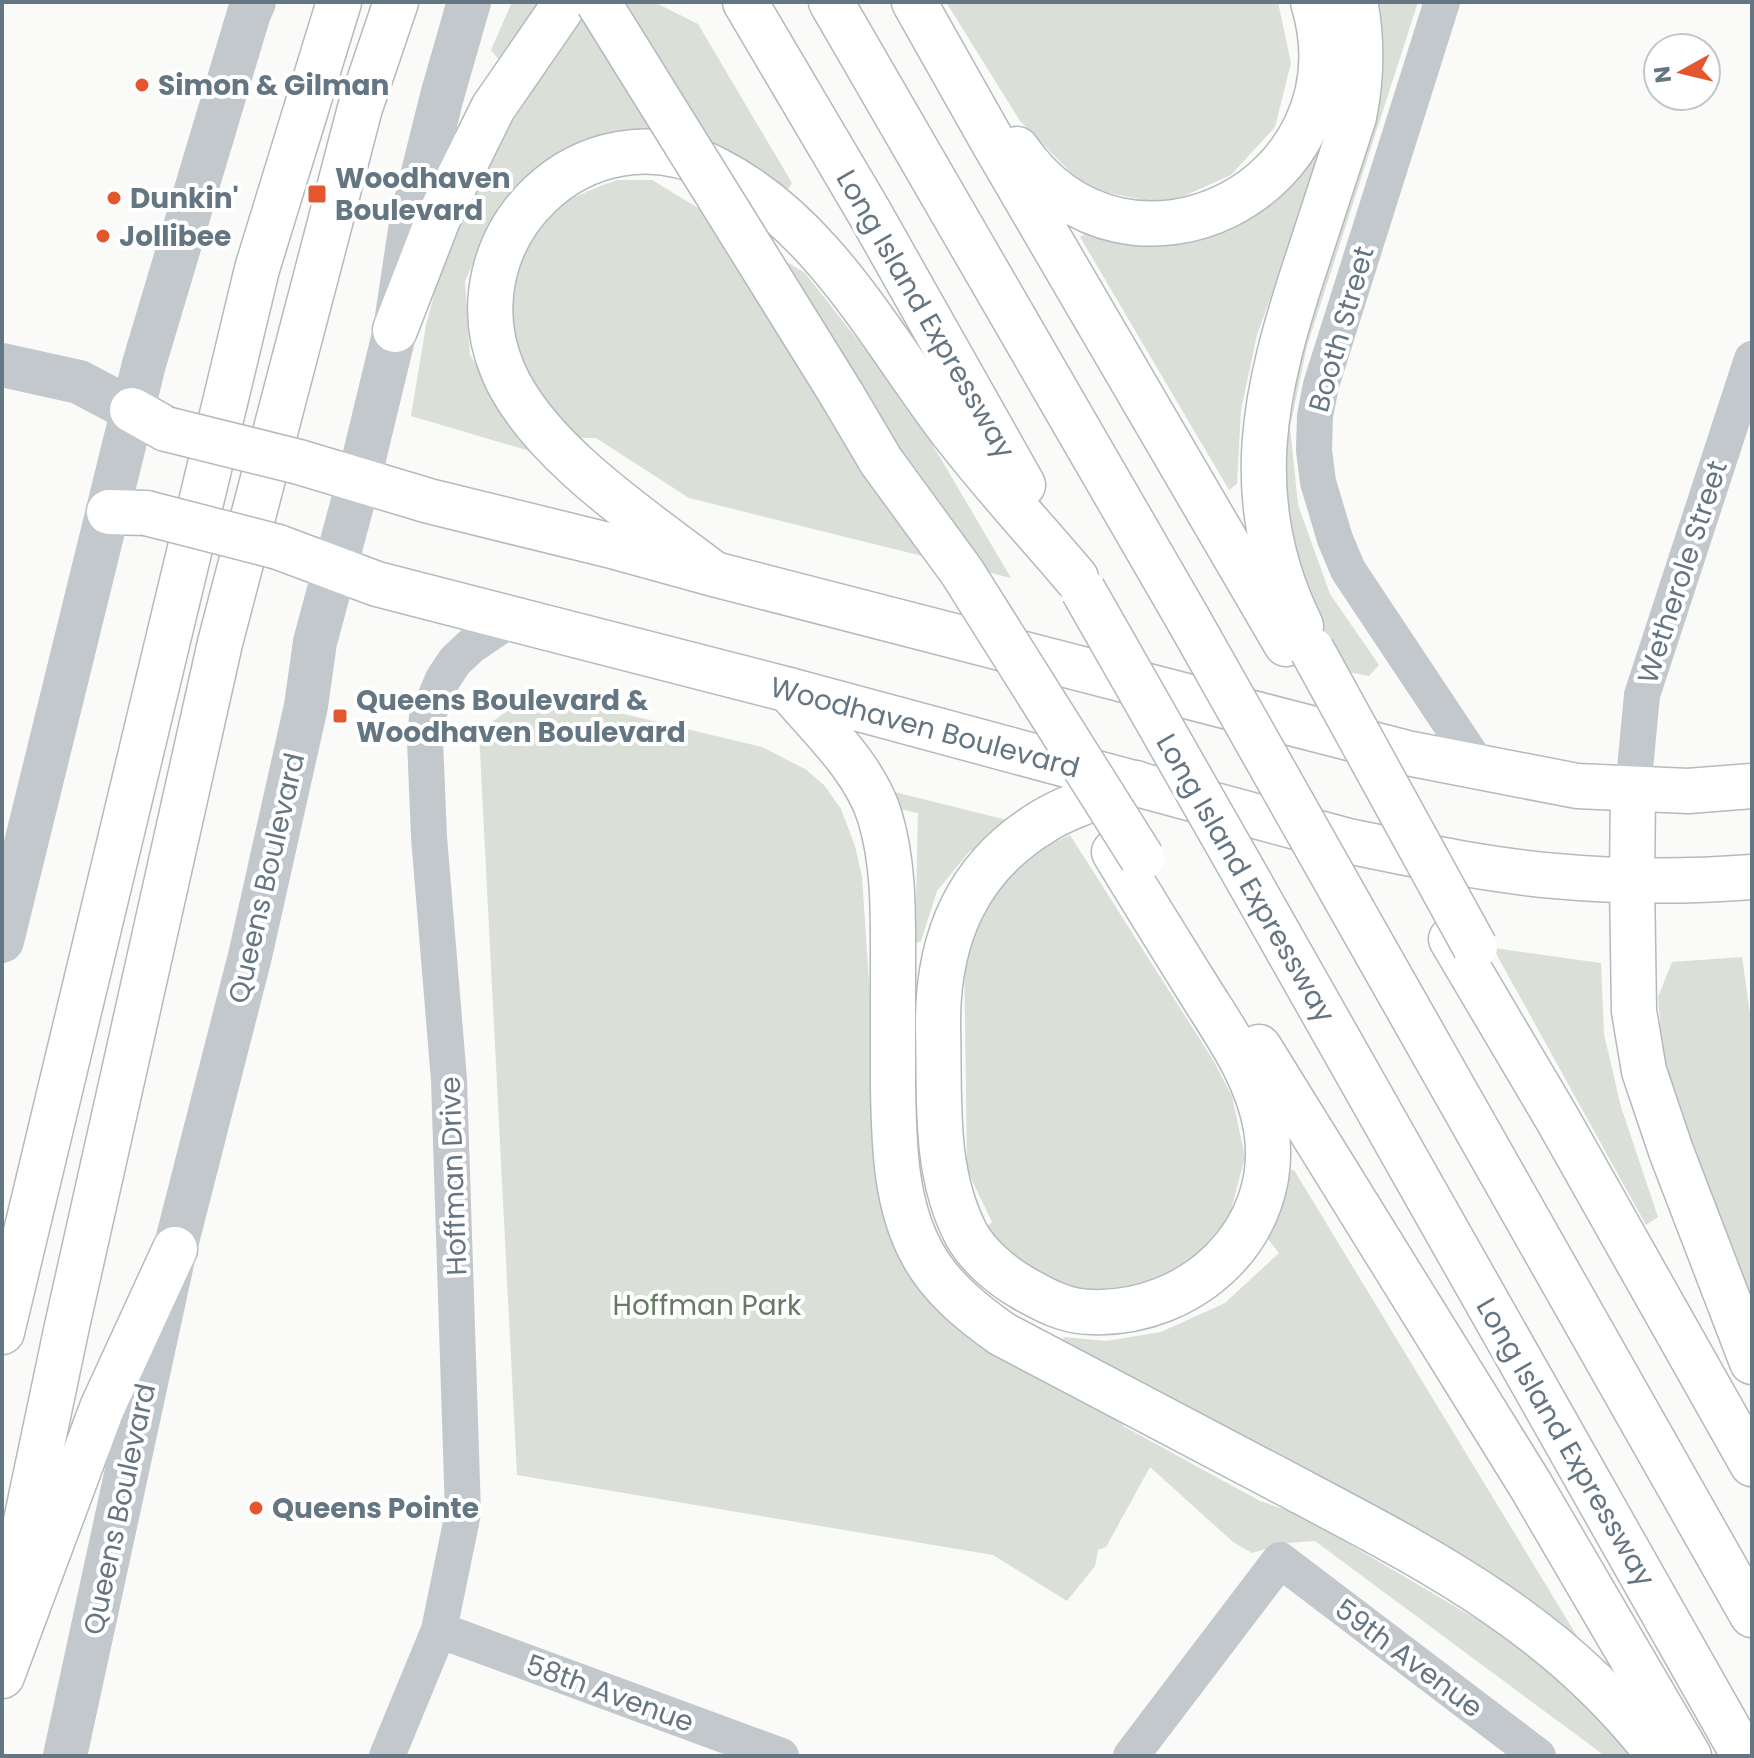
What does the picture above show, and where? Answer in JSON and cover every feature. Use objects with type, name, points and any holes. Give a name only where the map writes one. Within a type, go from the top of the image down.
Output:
[{"type":"main road","points":[[2,1332],[257,269],[339,2]]},
{"type":"main road","points":[[2,1635],[67,1326],[220,643],[360,108],[396,2]]},
{"type":"main road","points":[[395,330],[438,219],[493,108],[566,2]]},
{"type":"main road","points":[[598,2],[881,461],[962,572],[1128,855],[1253,1080],[1266,1127],[1269,1155],[1268,1178],[1252,1223],[1225,1261],[1206,1276],[1161,1300],[1126,1309],[1089,1313],[1064,1308],[1010,1281],[989,1263],[968,1238],[956,1212],[946,1182],[941,1152],[938,1016],[941,980],[958,912],[993,859],[1045,820],[1136,783]]},
{"type":"main road","name":"Long Island Expressway","points":[[745,2],[869,212],[1744,1756]]},
{"type":"main road","points":[[831,2],[1188,619],[1752,1615]]},
{"type":"main road","points":[[919,10],[1037,175],[1055,192],[1081,206],[1109,218],[1139,224],[1196,218],[1222,208],[1273,175],[1294,149],[1310,121],[1320,89],[1323,59],[1321,32],[1313,2]]},
{"type":"main road","points":[[1299,647],[1275,556],[1265,489],[1264,427],[1278,352],[1354,117],[1362,57],[1355,2]]},
{"type":"main road","points":[[919,10],[1001,156],[1299,647],[1558,1120],[1752,1464]]},
{"type":"main road","points":[[714,574],[589,476],[553,443],[516,396],[494,348],[490,293],[495,266],[505,239],[521,213],[540,193],[562,177],[612,156],[640,151],[667,151],[688,157],[744,185],[773,207],[844,280],[946,423],[1079,584]]},
{"type":"main road","points":[[149,419],[429,501],[616,547],[1339,737],[1577,786],[1688,791],[1752,786]]},
{"type":"main road","name":"Woodhaven Boulevard","points":[[127,512],[278,547],[377,584],[789,690],[1348,841],[1417,856],[1552,876],[1632,881],[1752,877]]},
{"type":"main road","points":[[789,690],[867,787],[887,843],[892,877],[897,1165],[901,1195],[910,1225],[921,1252],[936,1275],[975,1315],[1002,1334],[1415,1553],[1520,1619],[1606,1692],[1659,1756]]},
{"type":"main road","points":[[1633,790],[1634,1011],[1644,1071],[1671,1151],[1752,1362]]},
{"type":"main road","points":[[1128,855],[1531,1486],[1689,1756]]},
{"type":"main road","points":[[2,1676],[102,1408],[175,1249]]},
{"type":"street","name":"Queens Boulevard","points":[[65,1756],[175,1249],[250,956],[306,706],[315,642],[395,330],[412,217],[469,2]]},
{"type":"street","name":"Booth Street","points":[[1442,2],[1321,385],[1315,416],[1314,450],[1324,504],[1348,570],[1479,767]]},
{"type":"street","points":[[2,941],[127,512],[248,6]]},
{"type":"street","name":"Wetherole Street","points":[[1633,790],[1642,695],[1752,359]]},
{"type":"street","points":[[2,365],[79,382],[149,419]]},
{"type":"street","name":"Hoffman Drive","points":[[387,1756],[439,1630],[463,1513],[449,1080],[429,837],[427,717],[433,698],[449,670],[471,646],[511,619]]},
{"type":"street","name":"59th Avenue","points":[[1131,1756],[1280,1560],[1538,1756]]},
{"type":"street","name":"58th Avenue","points":[[439,1630],[781,1756]]},
{"type":"green space","points":[[512,2],[539,2],[499,60],[491,50]]},
{"type":"green space","points":[[590,2],[654,2],[698,24],[792,183],[782,199],[623,141],[572,146],[501,203],[465,281],[470,355],[533,452],[411,416],[426,325],[457,208]]},
{"type":"green space","points":[[946,2],[1278,2],[1291,63],[1275,127],[1231,175],[1166,204],[1087,189],[1020,121]]},
{"type":"green space","points":[[1373,2],[1418,2],[1307,346],[1290,427],[1298,505],[1330,594],[1379,665],[1369,676],[1342,671],[1319,631],[1290,548],[1283,481],[1285,402]]},
{"type":"green space","points":[[1322,135],[1306,199],[1257,335],[1241,410],[1237,484],[1229,490],[1080,237],[1088,232],[1130,244],[1190,239],[1262,208]]},
{"type":"green space","points":[[617,180],[652,180],[805,273],[911,408],[1011,578],[689,498],[596,438],[569,438],[529,394],[517,369],[507,329],[506,287],[516,248],[535,222],[568,200]]},
{"type":"green space","name":"Hoffman Park","points":[[532,692],[762,747],[805,769],[824,785],[841,809],[855,846],[862,877],[874,1056],[876,1182],[885,1215],[1124,1420],[1123,1426],[1260,1501],[1298,1514],[1534,1653],[1636,1756],[1605,1756],[1315,1541],[1287,1543],[1252,1553],[1233,1542],[1150,1467],[1106,1547],[1098,1550],[1095,1566],[1067,1601],[993,1555],[517,1475],[479,732]]},
{"type":"green space","points":[[878,788],[1015,822],[969,852],[937,891],[921,941],[915,944],[918,813],[886,806]]},
{"type":"green space","points":[[1070,835],[1213,1060],[1232,1096],[1245,1157],[1229,1217],[1188,1266],[1138,1294],[1084,1300],[1019,1274],[983,1230],[992,1222],[967,1170],[964,948],[985,894],[1033,852]]},
{"type":"green space","points":[[1493,948],[1601,963],[1604,1034],[1621,1107],[1658,1217],[1646,1225]]},
{"type":"green space","points":[[1742,957],[1752,1028],[1752,1318],[1683,1128],[1663,1058],[1658,997],[1672,962]]},
{"type":"green space","points":[[1294,1170],[1580,1641],[1061,1345],[1064,1337],[1106,1341],[1161,1332],[1225,1303],[1279,1253],[1267,1238],[1282,1203],[1285,1171]]},
{"type":"place","name":"Simon & Gilman","points":[[142,85]]},
{"type":"place","name":"Woodhaven Boulevard","points":[[317,194]]},
{"type":"place","name":"Dunkin'","points":[[114,198]]},
{"type":"place","name":"Jollibee","points":[[103,236]]},
{"type":"place","name":"Queens Boulevard & Woodhaven Boulevard","points":[[340,716]]},
{"type":"place","name":"Queens Pointe","points":[[256,1508]]}]
